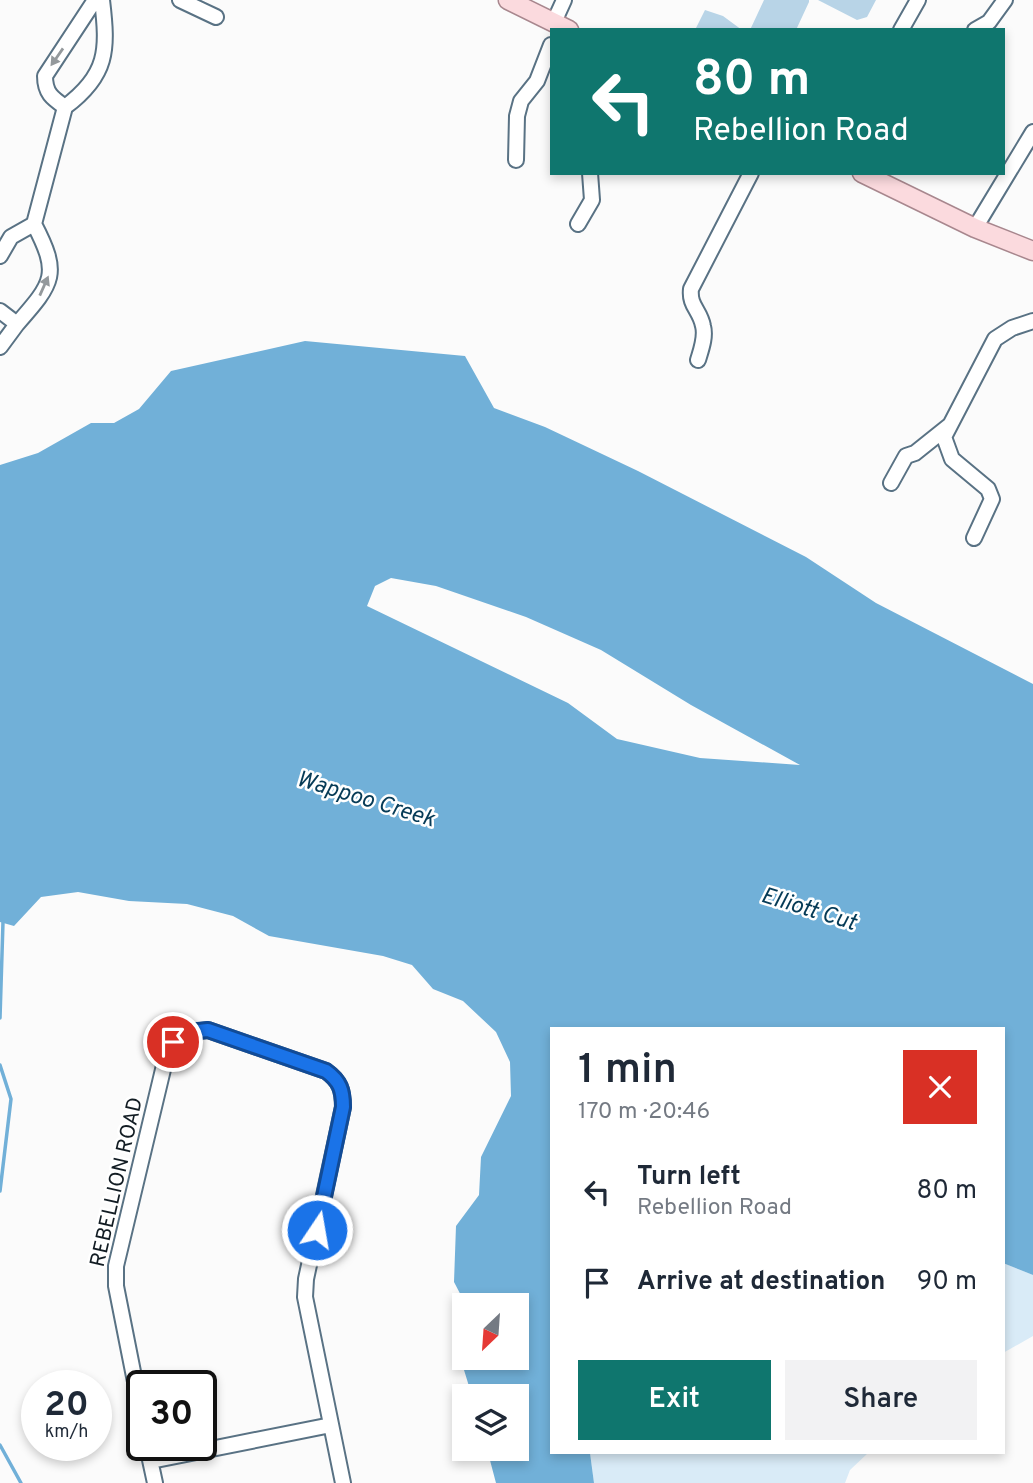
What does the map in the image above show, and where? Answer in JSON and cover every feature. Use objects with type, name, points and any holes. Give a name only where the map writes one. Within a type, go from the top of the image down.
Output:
[{"type":"main road","points":[[508,0],[559,27]]},
{"type":"main road","points":[[873,175],[975,228],[1033,251]]},
{"type":"street","points":[[65,107],[51,97],[45,87],[45,76],[95,0]]},
{"type":"street","points":[[0,347],[43,292],[51,270],[51,257],[34,224],[65,107],[91,86],[101,68],[107,40],[102,0]]},
{"type":"street","points":[[180,0],[216,17]]},
{"type":"street","points":[[559,27],[565,0]]},
{"type":"street","points":[[902,28],[918,0]]},
{"type":"street","points":[[978,28],[989,22],[1005,0]]},
{"type":"street","points":[[516,160],[517,116],[521,101],[537,81],[550,48]]},
{"type":"street","points":[[975,228],[1033,132]]},
{"type":"street","points":[[578,224],[592,200],[590,175]]},
{"type":"street","points":[[698,360],[704,341],[703,325],[690,302],[691,289],[750,175]]},
{"type":"street","points":[[0,256],[10,237],[34,224]]},
{"type":"street","points":[[0,311],[17,324]]},
{"type":"street","points":[[974,538],[992,499],[988,489],[952,459],[944,437],[995,339],[1012,328],[1033,321]]},
{"type":"street","points":[[891,483],[906,456],[915,453],[951,424]]},
{"type":"street","name":"REBELLION ROAD","points":[[133,1370],[116,1286],[116,1266],[166,1057],[173,1042],[188,1032],[208,1030],[326,1071],[335,1077],[343,1091],[343,1107],[305,1297],[343,1483]]},
{"type":"street","points":[[217,1448],[331,1425]]},
{"type":"street","points":[[150,1461],[155,1483]]},
{"type":"shaded area","points":[[1005,1264],[1033,1275],[1033,1336],[1005,1352]]},
{"type":"shaded area","points":[[590,1454],[867,1454],[850,1470],[845,1483],[594,1483]]},
{"type":"water","points":[[305,341],[465,356],[494,408],[545,427],[638,471],[806,557],[876,603],[1033,684],[1033,1275],[1005,1264],[1005,1027],[550,1027],[550,1454],[590,1454],[594,1483],[496,1483],[490,1461],[529,1461],[529,1384],[468,1384],[464,1370],[529,1370],[529,1293],[460,1293],[454,1282],[456,1226],[479,1195],[481,1157],[511,1096],[510,1062],[496,1032],[463,1001],[433,989],[412,965],[383,956],[269,936],[233,916],[187,904],[129,901],[78,892],[41,897],[14,926],[0,922],[0,465],[38,453],[91,423],[114,423],[139,409],[171,371]],"holes":[[[391,578],[436,586],[526,617],[601,650],[691,705],[800,765],[700,758],[617,739],[568,703],[367,606],[375,586]]]},
{"type":"building","points":[[764,0],[809,0],[797,28],[751,28]]},
{"type":"building","points":[[818,0],[876,0],[867,17],[857,20]]},
{"type":"building","points":[[705,10],[723,16],[739,28],[696,28]]},
{"type":"waterway","points":[[0,1018],[3,922]]},
{"type":"waterway","points":[[0,1065],[11,1099],[0,1191]]},
{"type":"waterway","points":[[0,1445],[21,1483]]},
{"type":"route","points":[[173,1042],[188,1032],[208,1030],[326,1071],[335,1077],[343,1091],[343,1107],[317,1230]]},
{"type":"water label","name":"Wappoo Creek","points":[[366,798]]},
{"type":"water label","name":"Elliott Cut","points":[[809,908]]}]
